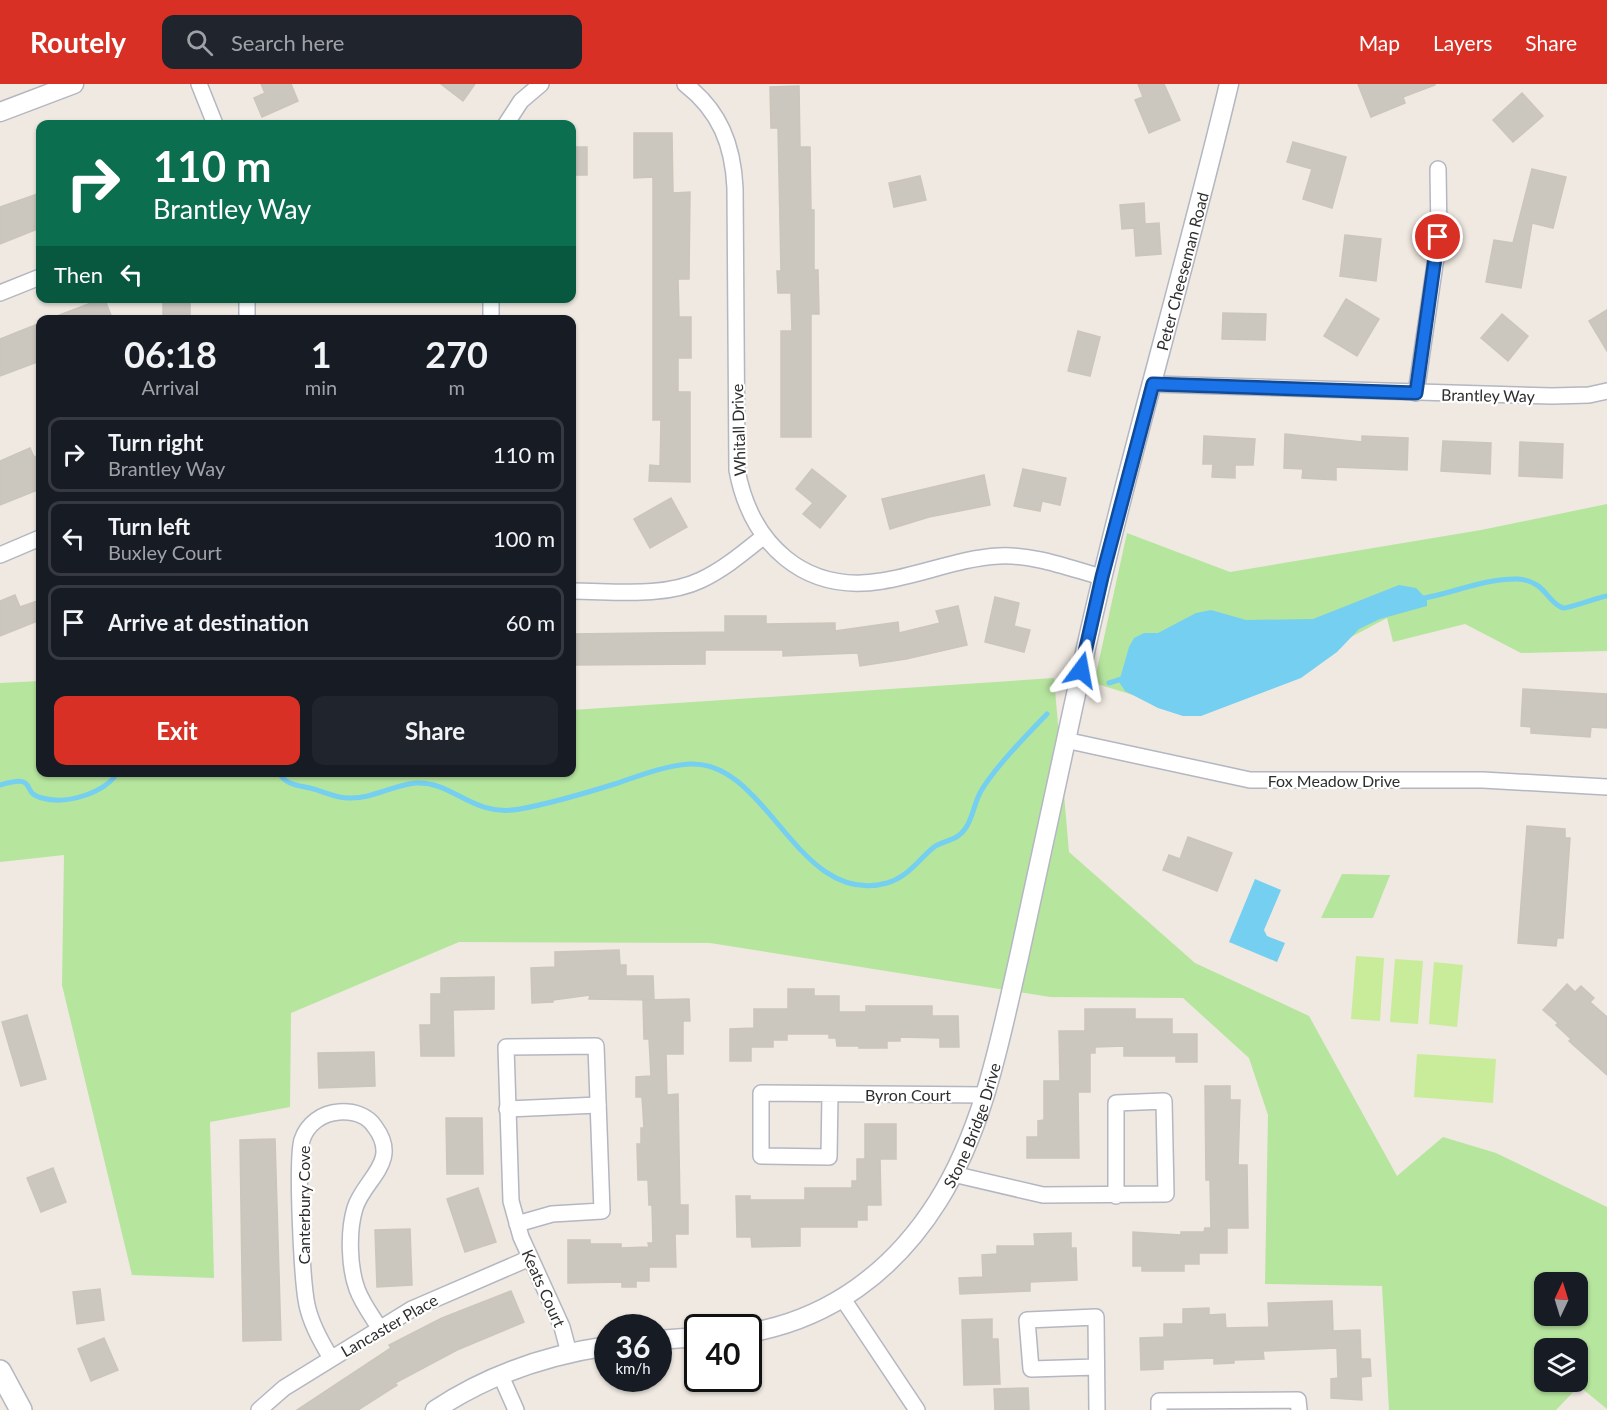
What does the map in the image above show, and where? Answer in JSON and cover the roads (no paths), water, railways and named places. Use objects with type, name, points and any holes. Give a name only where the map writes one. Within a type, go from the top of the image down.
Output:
[{"type":"main road","points":[[0,1371],[21,1410]]},
{"type":"street","points":[[0,112],[74,84]]},
{"type":"street","points":[[199,84],[213,120]]},
{"type":"street","points":[[509,120],[521,101],[541,84]]},
{"type":"street","name":"Whitall Drive","points":[[685,84],[723,127],[732,154],[735,188],[737,470],[745,500],[763,537],[794,564],[819,576],[844,582],[882,581],[971,559],[998,556],[1035,560],[1102,577]]},
{"type":"street","name":"Peter Cheeseman Road","points":[[1052,811],[1065,740],[1102,577],[1229,84]]},
{"type":"street","points":[[1416,393],[1438,237],[1438,169]]},
{"type":"street","points":[[0,293],[36,279]]},
{"type":"street","name":"Brantley Way","points":[[1153,384],[1552,396],[1588,395],[1607,391]]},
{"type":"street","points":[[576,591],[651,590],[686,585],[722,568],[763,537]]},
{"type":"street","points":[[0,555],[36,540]]},
{"type":"street","name":"Fox Meadow Drive","points":[[1065,740],[1250,780],[1483,780],[1607,787]]},
{"type":"street","name":"Stone Bridge Drive","points":[[762,1330],[798,1322],[843,1299],[870,1280],[894,1257],[928,1216],[953,1174],[971,1136],[985,1095],[1052,811]]},
{"type":"street","name":"Keats Court","points":[[517,1224],[552,1214],[602,1211],[596,1046],[506,1047],[508,1179],[517,1224],[562,1327],[569,1353]]},
{"type":"street","name":"Byron Court","points":[[830,1094],[829,1157],[761,1156],[761,1093],[985,1095]]},
{"type":"street","points":[[953,1174],[1043,1195],[1116,1196],[1166,1194],[1164,1101],[1116,1103],[1116,1196]]},
{"type":"street","points":[[507,1109],[598,1105]]},
{"type":"street","name":"Canterbury Cove","points":[[331,1358],[313,1324],[306,1302],[300,1163],[300,1147],[305,1134],[314,1121],[328,1113],[344,1111],[362,1115],[377,1129],[383,1147],[384,1155],[379,1172],[355,1208],[351,1232],[355,1283],[380,1329]]},
{"type":"street","name":"Lancaster Place","points":[[259,1410],[284,1388],[425,1302],[530,1258]]},
{"type":"street","points":[[843,1299],[917,1410]]},
{"type":"street","points":[[1096,1367],[1031,1369],[1027,1320],[1096,1317],[1096,1367],[1096,1410]]},
{"type":"street","points":[[435,1410],[501,1376],[569,1353],[594,1349]]},
{"type":"street","points":[[501,1376],[516,1410]]},
{"type":"street","points":[[1159,1410],[1159,1401],[1298,1400],[1299,1410]]},
{"type":"water","points":[[1399,585],[1416,588],[1427,599],[1427,606],[1380,619],[1359,629],[1337,652],[1301,678],[1201,716],[1183,716],[1158,708],[1125,691],[1119,682],[1129,647],[1134,638],[1144,633],[1158,633],[1196,613],[1211,610],[1246,620],[1313,619]]},
{"type":"water","points":[[1255,879],[1281,890],[1264,930],[1267,936],[1285,943],[1277,962],[1229,942]]},
{"type":"waterway","points":[[1419,599],[1505,579],[1518,579],[1535,584],[1553,602],[1563,608],[1607,596]]},
{"type":"waterway","points":[[1109,683],[1125,678]]},
{"type":"waterway","points":[[282,777],[292,784],[349,798],[358,798],[407,784],[429,784],[442,787],[476,804],[503,810],[520,809],[557,801],[653,771],[689,764],[716,769],[741,784],[806,855],[829,874],[856,885],[887,883],[901,877],[934,847],[962,833],[968,825],[987,781],[1047,714]]},
{"type":"waterway","points":[[0,785],[20,781],[25,783],[35,796],[63,800],[84,796],[104,786],[114,777]]}]
